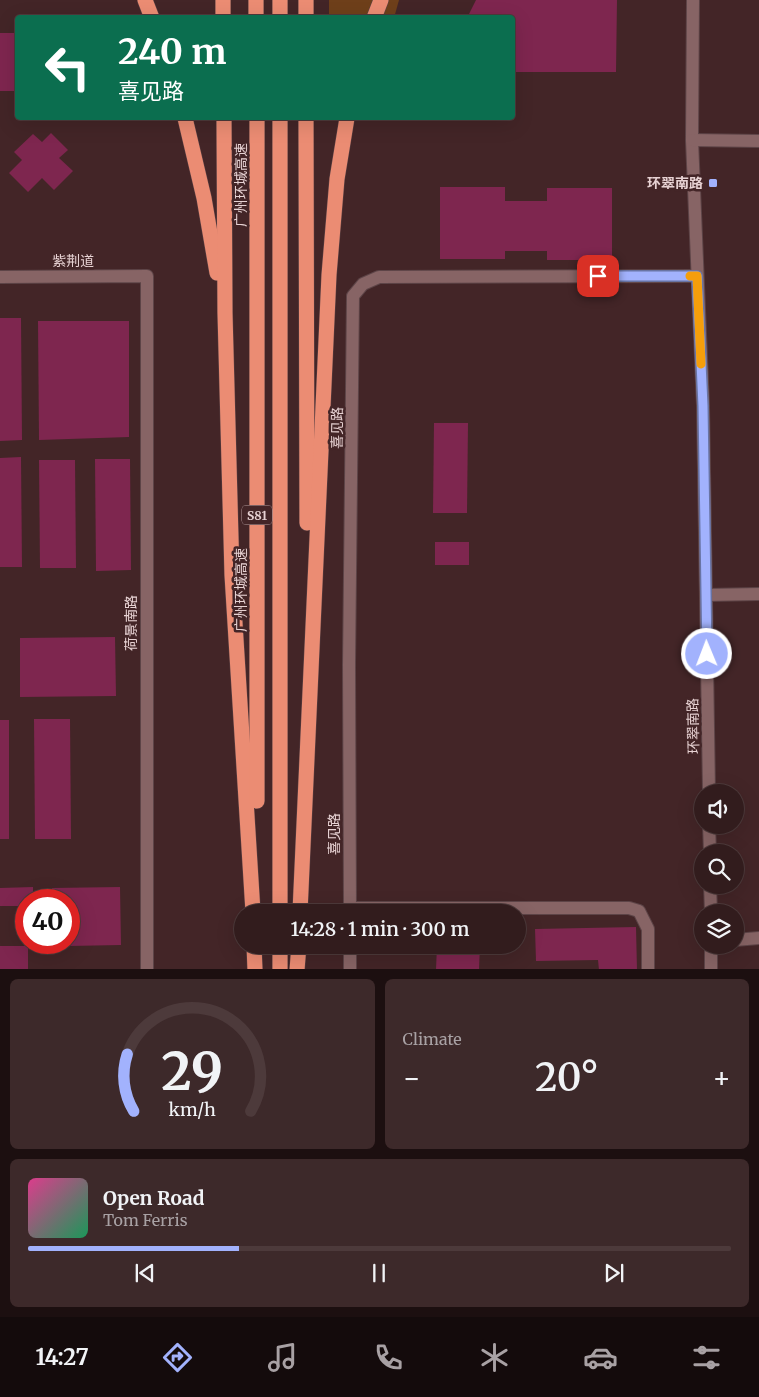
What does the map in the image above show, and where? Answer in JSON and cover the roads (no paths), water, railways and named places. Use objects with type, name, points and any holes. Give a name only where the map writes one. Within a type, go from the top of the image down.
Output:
[{"type":"highway","points":[[145,0],[151,15]]},
{"type":"highway","points":[[223,0],[223,15]]},
{"type":"highway","points":[[256,0],[256,15]]},
{"type":"highway","points":[[280,0],[280,15]]},
{"type":"highway","points":[[306,0],[306,15]]},
{"type":"highway","points":[[375,15],[381,0]]},
{"type":"highway","points":[[185,120],[204,198],[217,269],[226,368]]},
{"type":"highway","points":[[224,120],[226,368],[232,575],[254,904]]},
{"type":"highway","name":"广州环城高速","points":[[255,904],[257,120]]},
{"type":"highway","name":"S81","points":[[280,120],[280,904]]},
{"type":"highway","points":[[306,120],[308,742]]},
{"type":"highway","points":[[300,904],[329,275],[338,179],[347,120]]},
{"type":"highway","points":[[256,954],[256,969]]},
{"type":"highway","points":[[280,954],[280,969]]},
{"type":"highway","points":[[297,969],[298,954]]},
{"type":"street","name":"环翠南路","points":[[693,0],[692,140],[703,406],[709,784]]},
{"type":"street","points":[[692,140],[759,142]]},
{"type":"street","name":"紫荆道","points":[[0,277],[147,276]]},
{"type":"street","name":"荷景南路","points":[[147,276],[147,969]]},
{"type":"street","name":"喜见路","points":[[350,904],[349,665],[353,296],[363,284],[379,276],[697,276]]},
{"type":"street","points":[[706,595],[759,594]]},
{"type":"street","points":[[526,909],[629,908],[639,911],[648,929],[648,969]]},
{"type":"street","points":[[744,939],[759,938]]},
{"type":"street","points":[[350,954],[350,969]]},
{"type":"street","points":[[711,954],[711,969]]},
{"type":"place","name":"环翠南路","points":[[713,183]]}]
